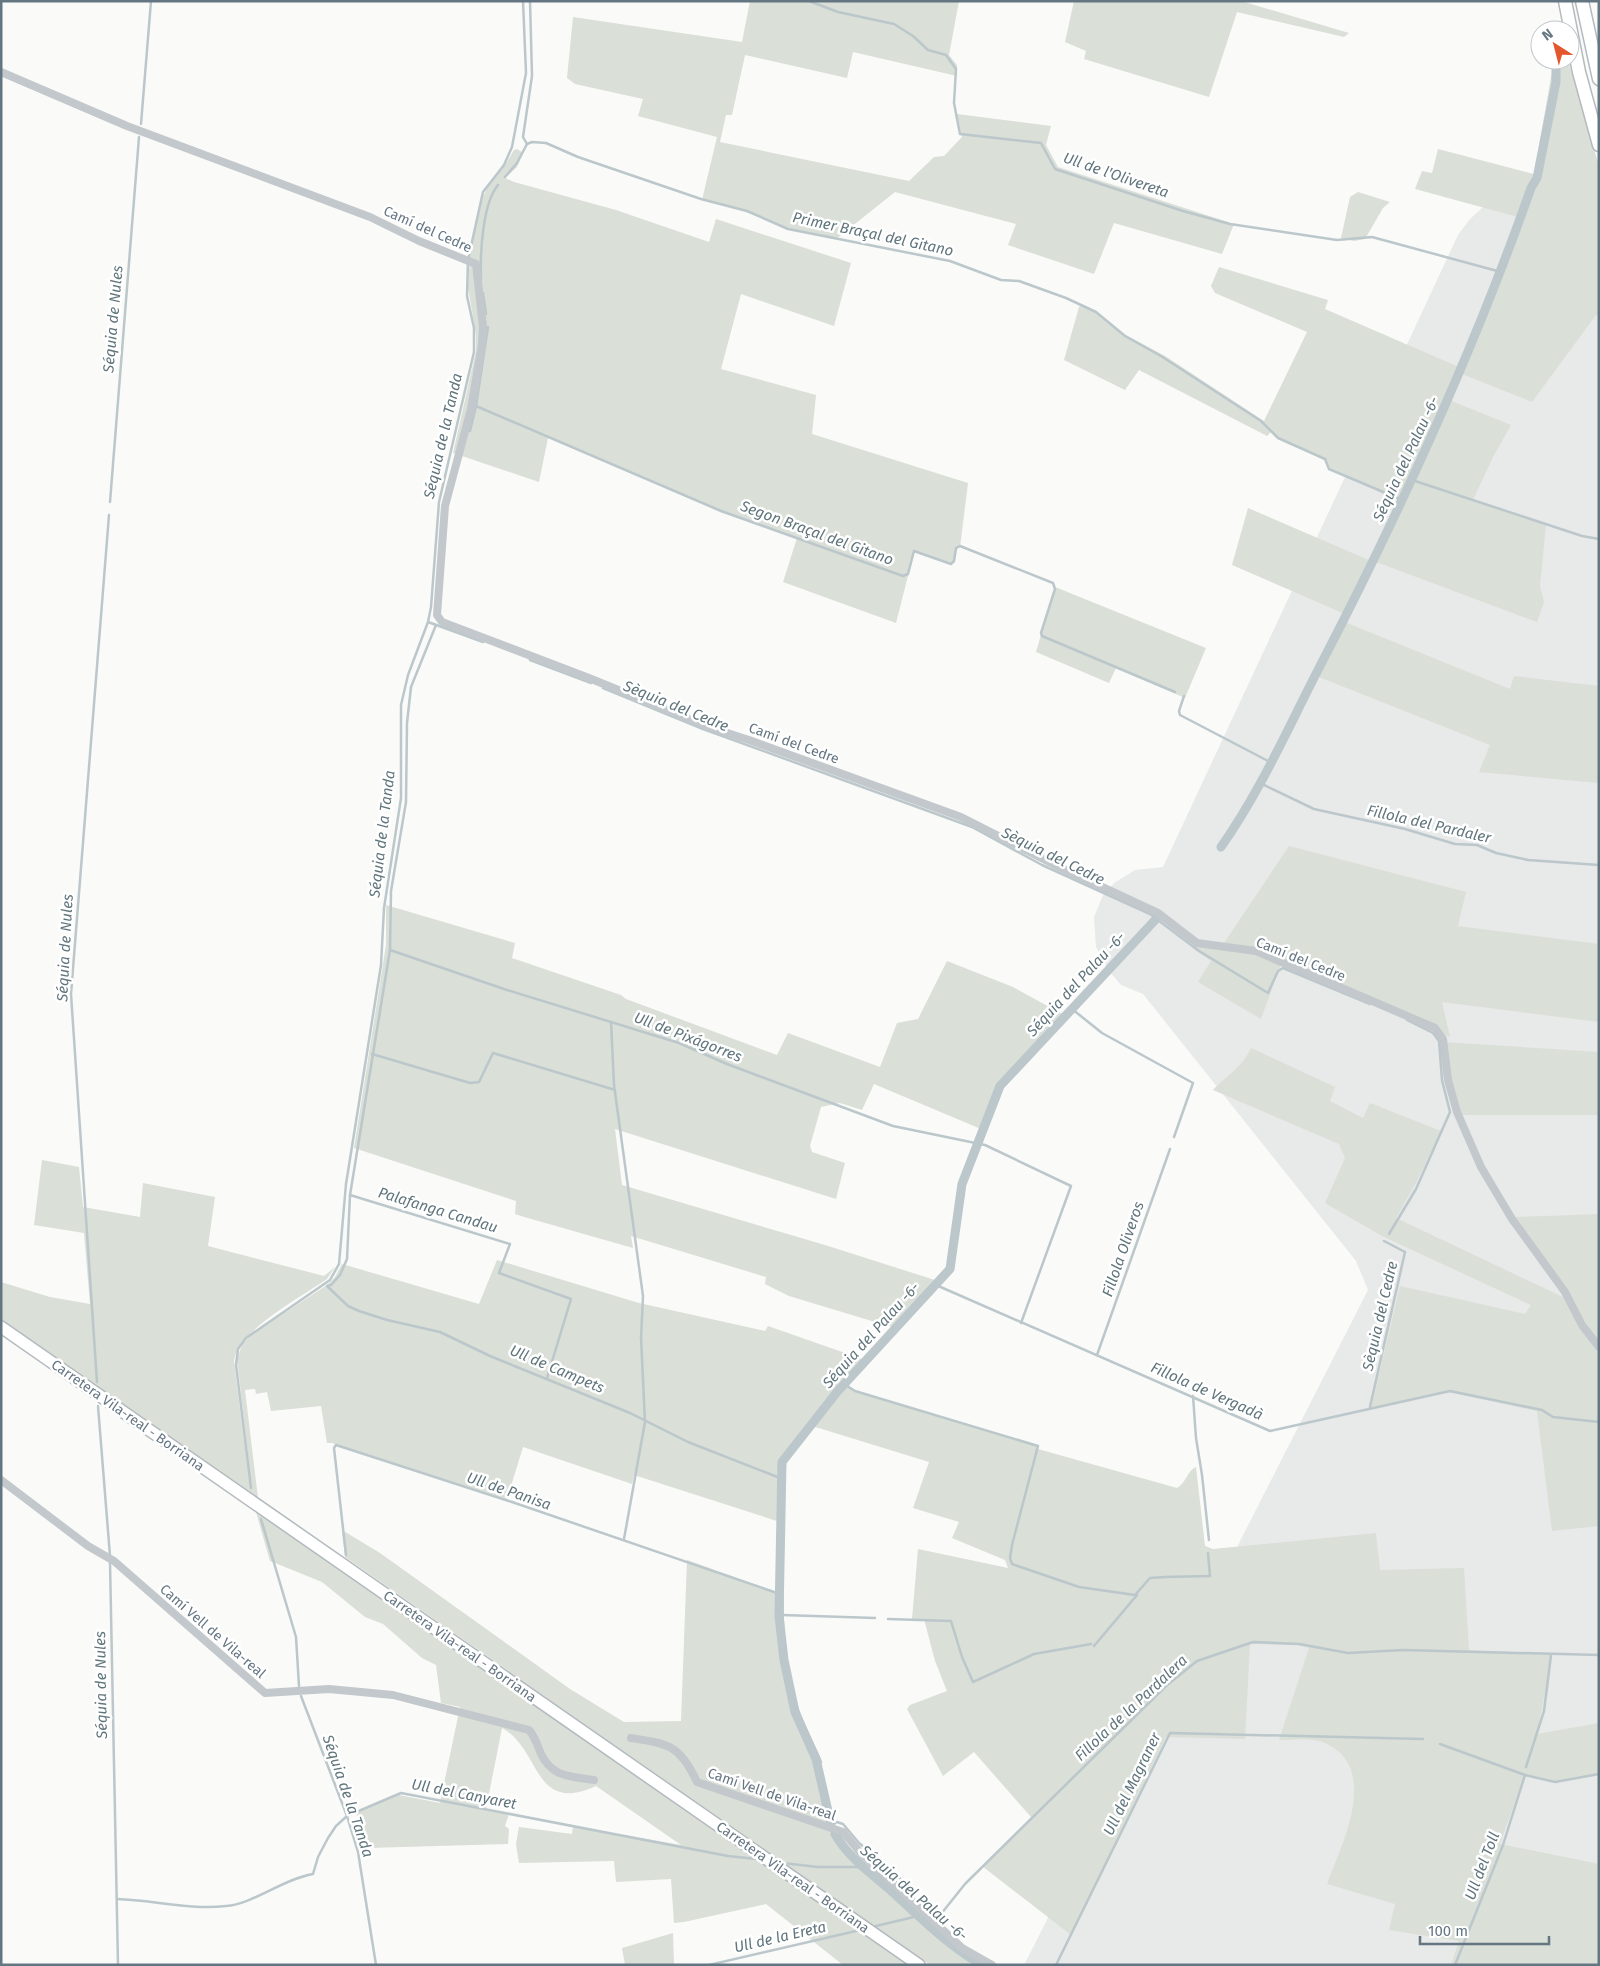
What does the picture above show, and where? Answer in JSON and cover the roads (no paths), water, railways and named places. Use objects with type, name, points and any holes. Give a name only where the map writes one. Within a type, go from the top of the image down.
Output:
[{"type":"main road","points":[[1565,1],[1578,72],[1599,145]]},
{"type":"main road","points":[[1582,1],[1599,79]]},
{"type":"main road","name":"Carretera Vila-real - Borriana","points":[[1,1327],[919,1965]]},
{"type":"street","name":"Camí del Cedre","points":[[1,72],[127,126],[370,217],[476,264],[483,327],[482,344],[471,409],[445,506],[437,615],[439,619],[709,727],[960,817],[1057,866],[1158,913],[1197,943],[1256,951],[1435,1028],[1443,1039],[1448,1080],[1457,1112],[1481,1167],[1512,1219],[1565,1292],[1582,1325],[1599,1347]]},
{"type":"street","name":"Camí Vell de Vila-real","points":[[1,1480],[88,1546],[110,1559],[265,1693],[329,1689],[393,1695],[529,1730],[536,1738],[547,1765],[556,1773],[594,1780]]},
{"type":"street","name":"Camí Vell de Vila-real","points":[[631,1738],[662,1743],[681,1754],[697,1782],[843,1832],[858,1851],[962,1948],[992,1965]]},
{"type":"waterway","name":"Séquia de Nules","points":[[141,124],[151,1]]},
{"type":"waterway","name":"Séquia de la Tanda","points":[[251,1488],[236,1365],[238,1349],[246,1338],[330,1280],[339,1264],[346,1184],[381,965],[384,908],[401,798],[401,705],[408,675],[428,622],[431,607],[439,502],[474,352],[474,328],[467,296],[468,260],[483,192],[504,165],[512,147],[526,73],[523,1]]},
{"type":"waterway","points":[[505,177],[517,163],[527,144],[523,137],[532,76],[530,1]]},
{"type":"waterway","name":"Ull de l'Olivereta","points":[[809,1],[838,12],[894,24],[913,36],[928,50],[946,55],[956,69],[954,103],[960,134],[1041,143],[1055,169],[1183,211],[1230,224],[1337,240],[1372,237],[1501,272]]},
{"type":"waterway","name":"Séquia del Palau -6-","points":[[1221,847],[1261,782],[1349,609],[1434,431],[1460,371],[1509,250],[1531,188],[1537,178],[1556,82],[1556,70]]},
{"type":"waterway","name":"Séquia de Nules","points":[[110,502],[139,137]]},
{"type":"waterway","name":"Primer Braçal del Gitano","points":[[527,144],[532,142],[546,143],[578,157],[701,199],[747,211],[788,229],[950,261],[1001,280],[1019,281],[1066,298],[1096,312],[1125,336],[1161,356],[1261,421],[1278,438],[1325,459],[1329,469],[1402,500]]},
{"type":"waterway","points":[[481,280],[485,217],[488,204],[498,185]]},
{"type":"waterway","points":[[483,293],[486,314]]},
{"type":"waterway","points":[[470,431],[476,406],[488,327]]},
{"type":"waterway","name":"Segon Braçal del Gitano","points":[[476,406],[721,511],[903,576],[908,574],[914,551],[951,564],[954,561],[956,548],[960,546],[1053,583],[1055,589],[1041,633],[1042,636],[1175,692]]},
{"type":"waterway","points":[[1412,480],[1582,536],[1599,539]]},
{"type":"waterway","name":"Séquia de Nules","points":[[97,1382],[71,994],[109,515]]},
{"type":"waterway","name":"Sèquia del Cedre","points":[[428,622],[483,642]]},
{"type":"waterway","name":"Ull de Campets","points":[[436,625],[411,687],[407,723],[406,802],[391,891],[390,950],[350,1195],[347,1259],[340,1275],[331,1285],[327,1286],[348,1306],[359,1311],[387,1320],[440,1332],[490,1356],[630,1413],[688,1442],[780,1478]]},
{"type":"waterway","name":"Sèquia del Cedre","points":[[530,660],[591,683]]},
{"type":"waterway","name":"Sèquia del Cedre","points":[[603,688],[703,729],[972,827],[1042,865],[1150,914],[1199,951],[1268,993],[1278,971],[1283,968],[1370,1004]]},
{"type":"waterway","name":"Segon Braçal del Gitano","points":[[1184,696],[1179,711],[1180,715],[1270,762]]},
{"type":"waterway","name":"Fillola del Pardaler","points":[[1260,783],[1314,809],[1405,829],[1455,844],[1477,845],[1496,853],[1528,860],[1599,865]]},
{"type":"waterway","name":"Séquia del Palau -6-","points":[[831,1824],[816,1759],[795,1712],[784,1660],[779,1616],[782,1462],[837,1392],[950,1269],[962,1184],[1000,1086],[1157,918]]},
{"type":"waterway","name":"Ull de Pixágorres","points":[[390,950],[504,989],[679,1043],[727,1064],[893,1126],[985,1145],[1071,1186],[1021,1323]]},
{"type":"waterway","name":"Fillola Oliveros","points":[[1072,1009],[1102,1033],[1193,1083],[1174,1137]]},
{"type":"waterway","name":"Sèquia del Cedre","points":[[1389,1234],[1416,1189],[1450,1112],[1442,1080],[1439,1041],[1433,1033],[1407,1020]]},
{"type":"waterway","points":[[611,1022],[614,1085],[643,1296],[641,1338],[645,1422],[624,1539]]},
{"type":"waterway","points":[[372,1054],[470,1083],[479,1082],[493,1053],[615,1090]]},
{"type":"waterway","name":"Fillola Oliveros","points":[[1097,1355],[1170,1149]]},
{"type":"waterway","name":"Palafanga Candau","points":[[350,1195],[510,1244],[499,1273],[571,1299],[547,1378]]},
{"type":"waterway","name":"Sèquia del Cedre","points":[[1370,1407],[1405,1252],[1384,1241]]},
{"type":"waterway","name":"Fillola de Vergadà","points":[[936,1285],[1270,1431],[1450,1391],[1542,1410],[1553,1417],[1599,1422]]},
{"type":"waterway","points":[[844,1384],[855,1391],[1038,1446],[1012,1545],[1010,1558],[1012,1564],[1079,1587],[1135,1595],[1150,1578],[1165,1577]]},
{"type":"waterway","points":[[1193,1396],[1196,1438],[1209,1540]]},
{"type":"waterway","name":"Séquia de Nules","points":[[98,1406],[110,1556]]},
{"type":"waterway","name":"Ull de Panisa","points":[[346,1555],[334,1448],[336,1445],[512,1502],[780,1594]]},
{"type":"waterway","name":"Séquia del Palau -6-","points":[[782,1462],[785,1465],[783,1471],[782,1592],[785,1652],[798,1710],[821,1762]]},
{"type":"waterway","name":"Séquia de la Tanda","points":[[261,1519],[296,1637],[299,1686]]},
{"type":"waterway","points":[[1165,1577],[1210,1576],[1208,1553]]},
{"type":"waterway","name":"Séquia de Nules","points":[[110,1562],[118,1965]]},
{"type":"waterway","points":[[1094,1646],[1137,1595]]},
{"type":"waterway","points":[[782,1615],[875,1618]]},
{"type":"waterway","points":[[888,1619],[951,1621],[962,1657],[973,1682],[1034,1654],[1091,1644]]},
{"type":"waterway","name":"Fillola de la Pardalera","points":[[921,1901],[935,1915],[941,1914],[965,1884],[1166,1686],[1197,1661],[1253,1642],[1299,1644],[1348,1653],[1403,1650],[1599,1655]]},
{"type":"waterway","name":"Ull del Toll","points":[[1526,1767],[1544,1711],[1551,1655]]},
{"type":"waterway","name":"Séquia de la Tanda","points":[[301,1696],[347,1816],[358,1852],[376,1965]]},
{"type":"waterway","name":"Ull del Magraner","points":[[1056,1965],[1170,1733],[1423,1739]]},
{"type":"waterway","name":"Ull del Magraner","points":[[1440,1744],[1525,1775],[1555,1782],[1599,1774]]},
{"type":"waterway","name":"Ull del Toll","points":[[1455,1965],[1503,1845],[1525,1775]]},
{"type":"waterway","name":"Ull del Canyaret","points":[[117,1899],[198,1907],[226,1906],[247,1901],[291,1881],[313,1874],[318,1857],[336,1826],[347,1816],[401,1793],[728,1856],[756,1859]]},
{"type":"waterway","name":"Fillola de la Pardalera","points":[[831,1824],[837,1822],[843,1824],[859,1843],[894,1872],[914,1893]]},
{"type":"waterway","name":"Séquia del Palau -6-","points":[[835,1834],[853,1857],[922,1920],[982,1965]]},
{"type":"waterway","name":"Ull del Canyaret","points":[[783,1863],[818,1867],[863,1867]]},
{"type":"waterway","name":"Ull de la Ereta","points":[[876,1926],[918,1916]]},
{"type":"waterway","name":"Ull de la Ereta","points":[[709,1965],[856,1931]]}]
